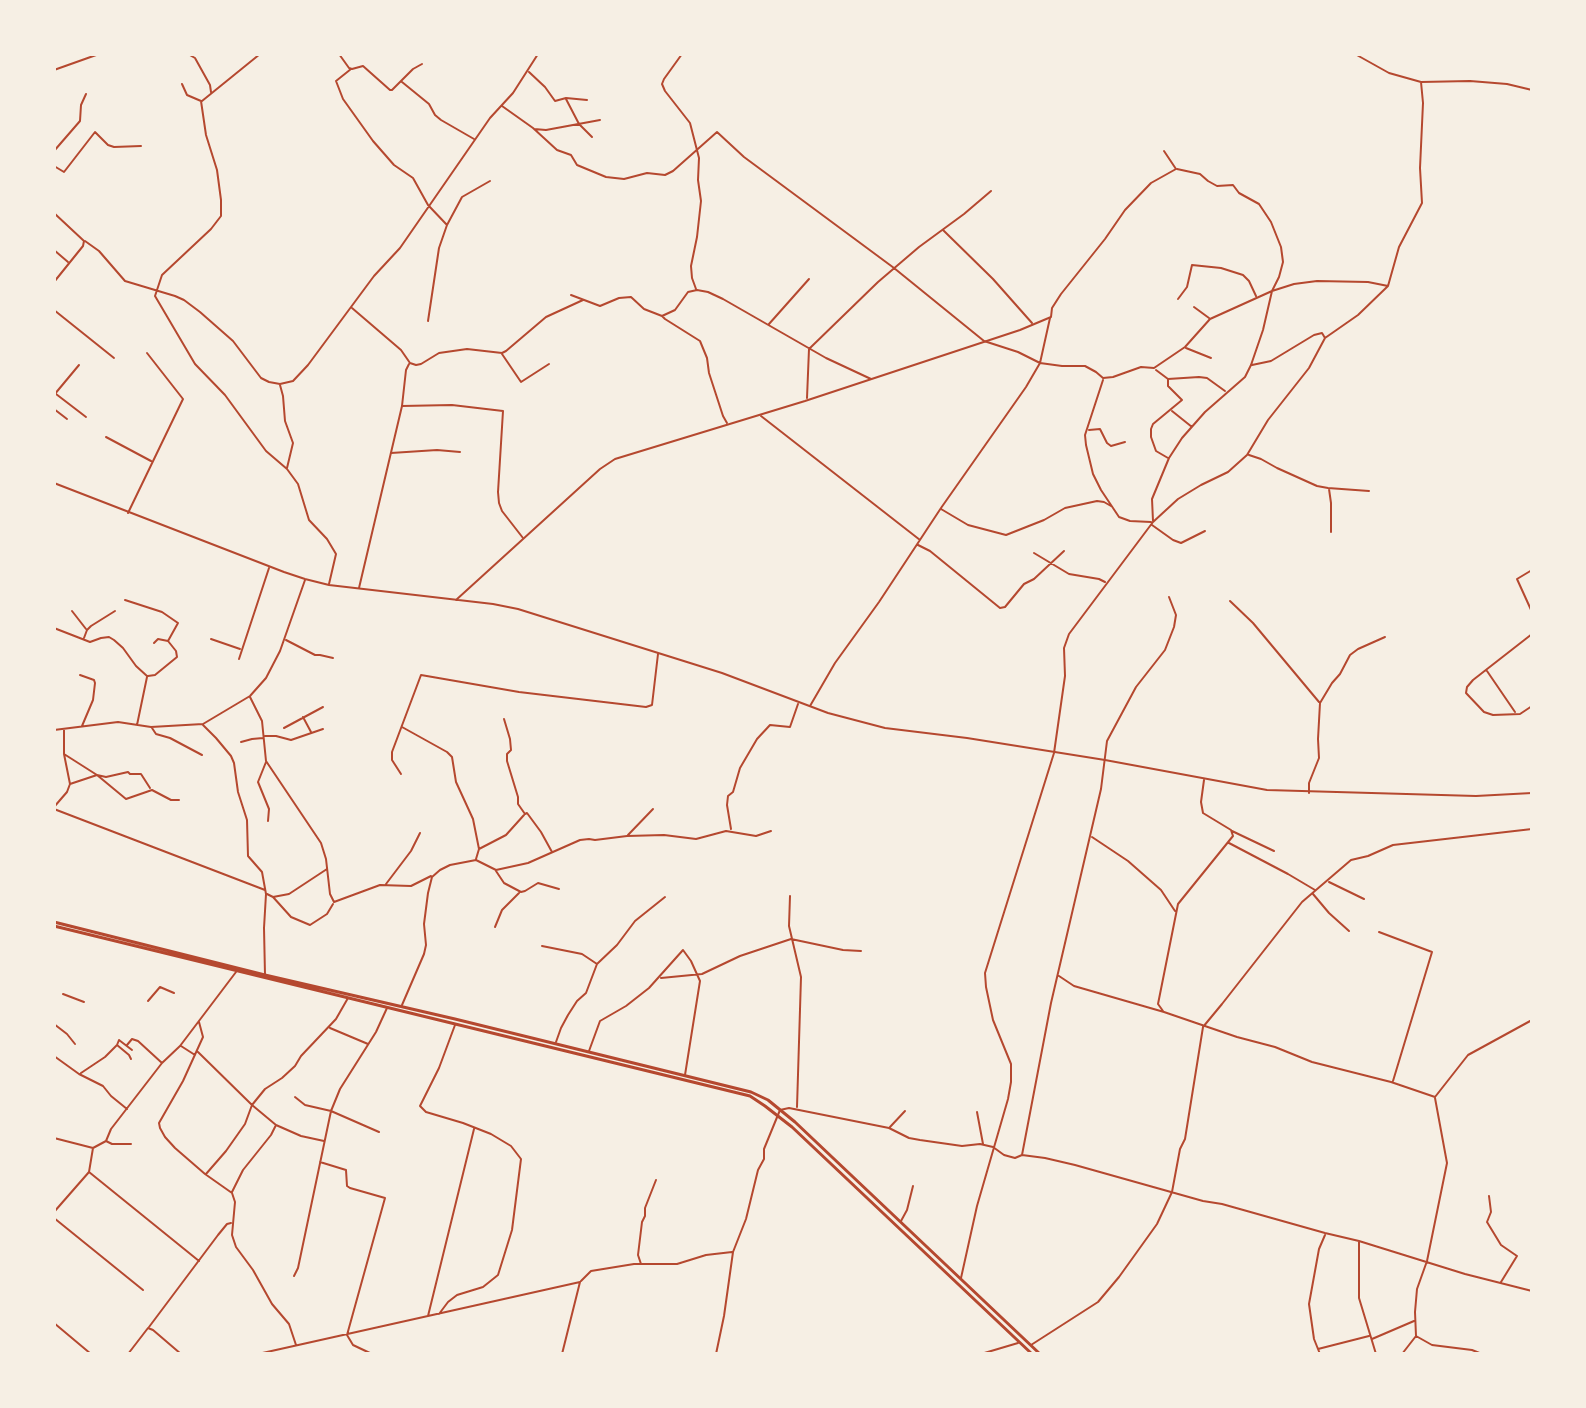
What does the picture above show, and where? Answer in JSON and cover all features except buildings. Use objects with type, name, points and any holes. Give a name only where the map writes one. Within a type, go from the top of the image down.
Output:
[{"type":"main road","points":[[54,924],[751,1092],[780,1110],[1040,1354]]},
{"type":"main road","points":[[54,924],[236,972],[750,1096],[778,1115],[1032,1354]]},
{"type":"main road","points":[[811,1147],[815,1142]]},
{"type":"street","points":[[54,70],[99,54]]},
{"type":"street","points":[[188,54],[195,58],[210,85],[211,93]]},
{"type":"street","points":[[201,101],[260,54]]},
{"type":"street","points":[[339,54],[351,69]]},
{"type":"street","points":[[54,213],[99,251],[125,281],[184,300],[233,341],[261,378],[280,384],[293,381],[409,236],[428,205],[538,54]]},
{"type":"street","points":[[682,54],[662,84],[690,123],[699,158],[701,201],[691,266],[697,290]]},
{"type":"street","points":[[1355,54],[1389,73],[1421,82],[1470,81],[1532,90]]},
{"type":"street","points":[[422,64],[392,90],[363,66],[351,69],[336,81],[343,99],[373,141],[394,165],[413,178],[428,205],[447,225]]},
{"type":"street","points":[[528,71],[555,101],[566,98],[587,100]]},
{"type":"street","points":[[401,82],[429,104],[441,120],[476,140]]},
{"type":"street","points":[[961,1280],[977,1206],[1011,1082],[1011,1064],[993,1020],[985,973],[1054,753],[1065,676],[1064,648],[1069,634],[1152,523],[1178,499],[1228,472],[1247,455],[1268,420],[1309,368],[1325,338],[1358,315],[1388,286],[1406,231],[1422,203],[1421,82]]},
{"type":"street","points":[[182,84],[187,95],[201,101]]},
{"type":"street","points":[[54,151],[80,121],[81,105],[86,94]]},
{"type":"street","points":[[566,98],[579,124],[592,137]]},
{"type":"street","points":[[201,101],[206,135],[217,170],[221,216],[162,275],[155,296],[195,364],[225,395],[266,451],[287,469],[298,484],[309,520],[336,554],[329,585]]},
{"type":"street","points":[[502,106],[557,150],[571,155],[577,165],[606,177],[624,179],[647,173],[665,175],[717,132],[744,157],[894,268],[984,341],[1040,363],[1085,366],[1103,378]]},
{"type":"street","points":[[533,128],[546,130],[600,120]]},
{"type":"street","points":[[54,166],[64,172],[95,132],[114,147],[141,146]]},
{"type":"street","points":[[1164,151],[1176,169]]},
{"type":"street","points":[[810,707],[835,663],[1026,387],[1040,363],[1052,308],[1061,294],[1125,210],[1151,183],[1176,169],[1200,174],[1217,186],[1233,185],[1239,193],[1259,204],[1271,222],[1283,262],[1245,377],[1192,427],[1169,458],[1152,499],[1152,523]]},
{"type":"street","points":[[428,321],[439,248],[447,225],[462,197],[490,181]]},
{"type":"street","points":[[807,400],[809,349],[894,268],[991,191]]},
{"type":"street","points":[[942,230],[993,279],[1033,324]]},
{"type":"street","points":[[54,282],[84,241]]},
{"type":"street","points":[[54,250],[70,264]]},
{"type":"street","points":[[1178,299],[1187,287],[1192,265],[1221,268],[1243,275],[1257,297]]},
{"type":"street","points":[[769,325],[809,279]]},
{"type":"street","points":[[1154,368],[1185,347],[1210,319],[1272,291],[1317,281],[1368,282],[1388,286]]},
{"type":"street","points":[[662,316],[675,310],[688,292],[708,292],[809,349],[871,379]]},
{"type":"street","points":[[571,295],[600,306],[631,297],[644,309],[662,316],[700,341],[728,424]]},
{"type":"street","points":[[352,308],[401,350],[410,363],[416,365],[439,353],[467,349],[502,353],[546,317],[585,300]]},
{"type":"street","points":[[1194,307],[1210,319]]},
{"type":"street","points":[[54,310],[114,358]]},
{"type":"street","points":[[455,601],[600,469],[615,459],[807,400],[1051,317]]},
{"type":"street","points":[[1251,365],[1271,361],[1314,335],[1322,333],[1325,338]]},
{"type":"street","points":[[1185,347],[1211,358]]},
{"type":"street","points":[[128,513],[183,399],[147,353]]},
{"type":"street","points":[[502,353],[521,382],[549,364]]},
{"type":"street","points":[[358,589],[410,363]]},
{"type":"street","points":[[79,365],[55,394],[86,417]]},
{"type":"street","points":[[1103,378],[1141,367],[1154,368],[1168,379],[1207,378],[1226,392]]},
{"type":"street","points":[[1103,378],[1085,435],[1089,460],[1111,506],[1119,517],[1152,523],[1181,543],[1205,531]]},
{"type":"street","points":[[1168,379],[1168,386],[1182,400],[1151,429],[1153,445],[1160,454],[1169,458]]},
{"type":"street","points":[[280,384],[285,421],[293,443],[287,469]]},
{"type":"street","points":[[402,406],[452,405],[503,411],[499,503],[524,539]]},
{"type":"street","points":[[54,409],[67,419]]},
{"type":"street","points":[[1171,410],[1192,427]]},
{"type":"street","points":[[760,415],[920,540]]},
{"type":"street","points":[[1087,430],[1100,429],[1111,446],[1125,442]]},
{"type":"street","points":[[106,437],[152,462]]},
{"type":"street","points":[[390,453],[460,452]]},
{"type":"street","points":[[1247,455],[1317,486],[1369,491]]},
{"type":"street","points":[[54,483],[305,579],[329,585],[518,609],[722,673],[853,721],[885,728],[1105,760],[1267,790],[1476,796],[1532,793]]},
{"type":"street","points":[[1328,488],[1331,532]]},
{"type":"street","points":[[941,508],[968,525],[1006,535],[1065,508],[1097,501],[1111,506]]},
{"type":"street","points":[[917,545],[930,551],[1000,608],[1005,607],[1024,584],[1034,579],[1064,551]]},
{"type":"street","points":[[1034,553],[1069,574],[1106,583]]},
{"type":"street","points":[[239,659],[269,567]]},
{"type":"street","points":[[1532,570],[1517,579],[1532,612]]},
{"type":"street","points":[[54,730],[118,722],[151,727],[203,724],[250,696],[266,678],[285,640],[305,579]]},
{"type":"street","points":[[1022,1155],[1051,1003],[1091,836],[1107,741],[1136,687],[1165,650],[1176,615],[1169,597]]},
{"type":"street","points":[[125,600],[162,612],[178,623],[168,641]]},
{"type":"street","points":[[1230,601],[1253,623],[1320,703]]},
{"type":"street","points":[[72,611],[87,630]]},
{"type":"street","points":[[84,639],[87,630],[115,611]]},
{"type":"street","points":[[54,628],[90,642],[109,637],[147,676],[155,675],[177,657],[168,641],[158,639],[154,643]]},
{"type":"street","points":[[1532,634],[1473,680],[1466,693],[1484,712],[1493,715],[1516,714],[1532,706]]},
{"type":"street","points":[[1309,793],[1309,783],[1319,758],[1320,703],[1350,655],[1385,637]]},
{"type":"street","points":[[211,639],[241,649]]},
{"type":"street","points":[[285,640],[315,655],[333,658]]},
{"type":"street","points":[[401,774],[392,760],[392,752],[421,675],[519,692],[646,707],[652,705],[658,654]]},
{"type":"street","points":[[1487,670],[1516,714]]},
{"type":"street","points":[[80,675],[95,683],[93,700],[82,726]]},
{"type":"street","points":[[137,725],[147,676]]},
{"type":"street","points":[[250,696],[262,721],[266,761],[258,782],[269,809],[268,821]]},
{"type":"street","points":[[731,830],[728,796],[733,792],[740,768],[757,739],[770,725],[790,727],[798,703]]},
{"type":"street","points":[[284,728],[323,707]]},
{"type":"street","points":[[303,717],[311,733]]},
{"type":"street","points":[[504,719],[511,750],[507,761],[518,804],[546,838],[552,853]]},
{"type":"street","points":[[203,724],[234,763],[238,792],[247,820],[248,856],[262,872],[266,892],[265,975]]},
{"type":"street","points":[[151,727],[156,734],[202,755]]},
{"type":"street","points":[[402,727],[452,757],[456,782],[473,819],[479,849],[476,860]]},
{"type":"street","points":[[64,729],[64,754],[70,784],[54,808],[266,892],[291,917],[310,925],[327,914],[334,902],[380,885],[411,886],[450,865],[476,860],[496,870],[504,883],[521,892]]},
{"type":"street","points":[[241,742],[276,736],[291,740],[323,729]]},
{"type":"street","points":[[64,754],[126,799],[152,790]]},
{"type":"street","points":[[266,761],[321,843],[328,886],[334,902]]},
{"type":"street","points":[[70,784],[97,775],[106,777],[128,772],[141,774],[152,790],[171,800],[179,800]]},
{"type":"street","points":[[1204,779],[1203,813],[1274,851]]},
{"type":"street","points":[[627,836],[653,809]]},
{"type":"street","points":[[479,849],[506,835],[525,814]]},
{"type":"street","points":[[1030,1345],[1098,1302],[1157,1224],[1172,1192],[1180,1149],[1185,1139],[1203,1027],[1291,915],[1351,860],[1400,843],[1532,829]]},
{"type":"street","points":[[496,870],[528,863],[580,840],[664,835],[696,839],[731,830],[756,836],[771,831]]},
{"type":"street","points":[[1164,1012],[1158,1004],[1178,904],[1228,843],[1233,836],[1231,830]]},
{"type":"street","points":[[385,885],[411,851],[420,833]]},
{"type":"street","points":[[1091,836],[1128,861],[1161,890],[1176,913]]},
{"type":"street","points":[[1228,843],[1288,874],[1314,892],[1329,913],[1349,931]]},
{"type":"street","points":[[273,897],[289,894],[327,869]]},
{"type":"street","points":[[402,1006],[424,954],[424,924],[433,876]]},
{"type":"street","points":[[1327,882],[1364,899]]},
{"type":"street","points":[[495,927],[502,910],[521,892],[538,883],[559,889]]},
{"type":"street","points":[[790,896],[789,926],[802,989],[797,1108]]},
{"type":"street","points":[[556,1044],[561,1028],[577,1001],[586,993],[597,964],[617,945],[635,921],[665,897]]},
{"type":"street","points":[[1379,932],[1432,952],[1392,1083]]},
{"type":"street","points":[[660,978],[698,974],[791,939],[861,951]]},
{"type":"street","points":[[542,946],[582,954],[597,964]]},
{"type":"street","points":[[588,1052],[600,1021],[631,1003],[660,978],[683,950],[700,981],[685,1076]]},
{"type":"street","points":[[54,1138],[93,1148],[106,1141],[111,1129],[236,972]]},
{"type":"street","points":[[1058,976],[1074,986],[1275,1047],[1312,1062],[1435,1097]]},
{"type":"street","points":[[148,1001],[160,987],[174,993]]},
{"type":"street","points":[[63,994],[84,1002]]},
{"type":"street","points":[[205,1174],[245,1124],[252,1105],[265,1089],[295,1066],[329,1028],[348,997]]},
{"type":"street","points":[[294,1276],[331,1111],[340,1089],[369,1045],[387,1007]]},
{"type":"street","points":[[1402,1354],[1416,1336],[1417,1289],[1427,1261],[1447,1163],[1435,1097],[1468,1055],[1532,1020]]},
{"type":"street","points":[[199,1022],[203,1037],[159,1123],[160,1128],[165,1137],[205,1174],[232,1193],[235,1202],[232,1235],[236,1247],[272,1304],[289,1324],[296,1345]]},
{"type":"street","points":[[54,1024],[75,1044]]},
{"type":"street","points":[[438,1315],[457,1295],[483,1287],[498,1275],[512,1230],[521,1159],[511,1146],[491,1134],[426,1112],[420,1106],[455,1025]]},
{"type":"street","points":[[329,1028],[369,1045]]},
{"type":"street","points":[[127,1045],[132,1039],[138,1041],[162,1063]]},
{"type":"street","points":[[80,1074],[105,1057],[119,1040],[132,1050]]},
{"type":"street","points":[[117,1045],[131,1059]]},
{"type":"street","points":[[180,1046],[195,1055]]},
{"type":"street","points":[[197,1051],[276,1125],[301,1136],[324,1141]]},
{"type":"street","points":[[54,1056],[103,1086],[128,1109]]},
{"type":"street","points":[[295,1097],[305,1105],[331,1111],[379,1132]]},
{"type":"street","points":[[716,1354],[733,1252],[746,1219],[758,1170],[764,1159],[764,1149],[780,1110],[797,1108],[889,1128],[909,1138],[962,1146],[983,1145],[1015,1158],[1022,1155],[1045,1158],[1359,1241],[1532,1291]]},
{"type":"street","points":[[889,1128],[905,1111]]},
{"type":"street","points":[[977,1112],[983,1145]]},
{"type":"street","points":[[232,1193],[243,1170],[276,1125]]},
{"type":"street","points":[[428,1317],[474,1129]]},
{"type":"street","points":[[106,1141],[131,1144]]},
{"type":"street","points":[[54,1212],[89,1172],[93,1148]]},
{"type":"street","points":[[319,1162],[346,1170],[347,1186],[350,1188],[385,1198],[347,1335],[353,1345],[372,1354]]},
{"type":"street","points":[[89,1172],[199,1261]]},
{"type":"street","points":[[641,1265],[638,1255],[642,1222],[656,1180]]},
{"type":"street","points":[[900,1222],[907,1210],[913,1186]]},
{"type":"street","points":[[1489,1196],[1491,1212],[1487,1222],[1501,1245],[1517,1256],[1501,1282]]},
{"type":"street","points":[[54,1218],[143,1290]]},
{"type":"street","points":[[128,1354],[227,1224],[232,1222]]},
{"type":"street","points":[[1320,1354],[1314,1339],[1309,1304],[1325,1233]]},
{"type":"street","points":[[1359,1241],[1359,1298],[1376,1354]]},
{"type":"street","points":[[562,1354],[580,1282],[591,1271],[634,1264],[677,1264],[733,1252]]},
{"type":"street","points":[[258,1354],[580,1282]]},
{"type":"street","points":[[1318,1349],[1370,1338],[1415,1321]]},
{"type":"street","points":[[54,1323],[91,1354]]},
{"type":"street","points":[[148,1328],[181,1354]]},
{"type":"street","points":[[1416,1336],[1432,1345],[1482,1354]]},
{"type":"street","points":[[981,1354],[1019,1342]]}]
